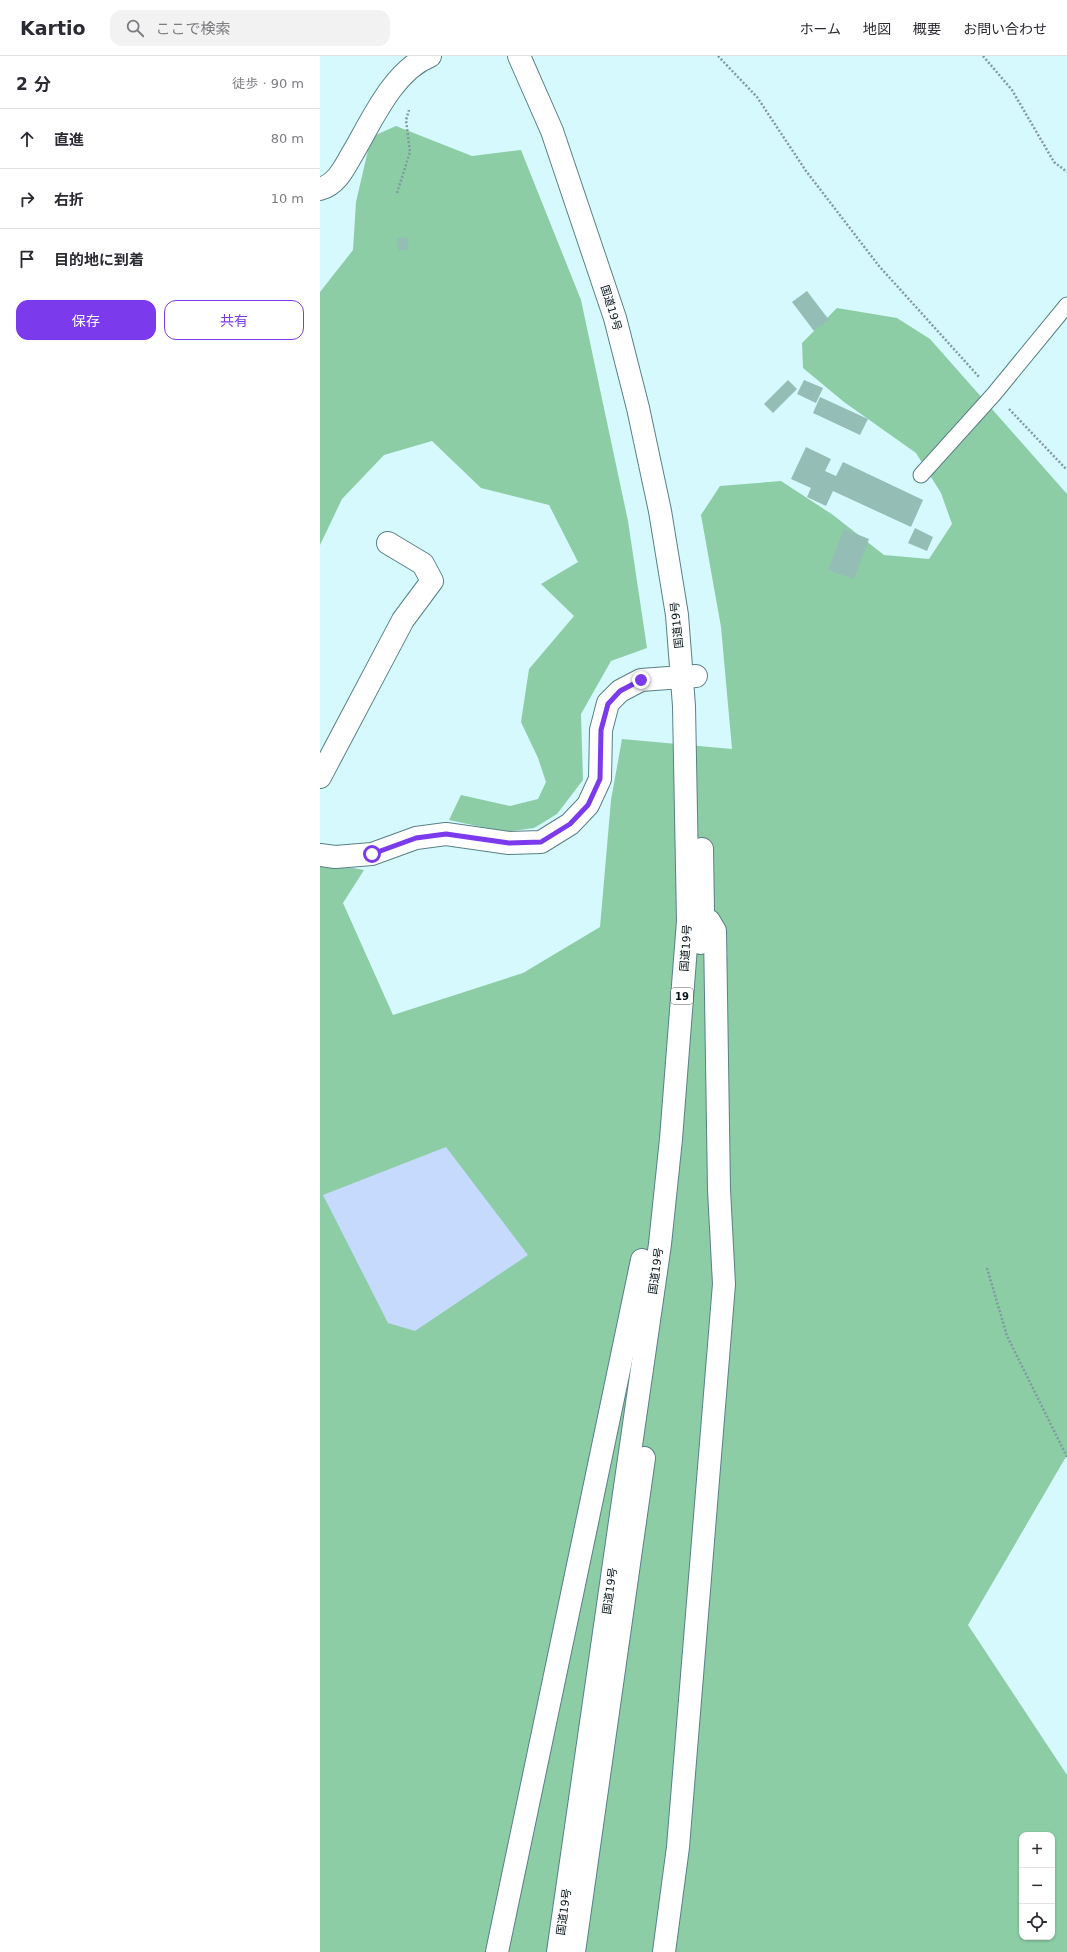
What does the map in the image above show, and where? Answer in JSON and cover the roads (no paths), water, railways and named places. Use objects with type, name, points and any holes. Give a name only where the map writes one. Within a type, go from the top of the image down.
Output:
[{"type":"main road","points":[[320,189],[338,179],[388,93],[402,76],[424,58],[430,56]]},
{"type":"main road","name":"国道19号","points":[[519,56],[552,131],[619,333],[638,408],[660,511],[689,677],[699,695],[703,911],[687,1138],[632,1548],[574,1952]]},
{"type":"main road","name":"国道19号","points":[[534,56],[568,135],[600,225],[628,314],[646,383],[686,579],[689,677],[687,929],[672,1139],[660,1244],[558,1952]]},
{"type":"main road","points":[[320,777],[403,620],[432,581],[423,564],[388,543]]},
{"type":"main road","points":[[320,855],[335,858],[372,854],[416,838],[446,834],[509,843],[541,842],[570,824],[588,805],[600,779],[601,730],[608,704],[620,691],[641,680],[689,677]]},
{"type":"main road","points":[[497,1952],[640,1280],[663,1110],[676,930],[676,869],[687,848]]},
{"type":"main road","points":[[664,1952],[678,1846],[724,1284],[719,1182],[715,931],[703,911]]},
{"type":"lane","points":[[921,475],[994,394],[1067,305]]},
{"type":"water","points":[[446,1147],[528,1255],[415,1331],[388,1323],[323,1195]]}]
